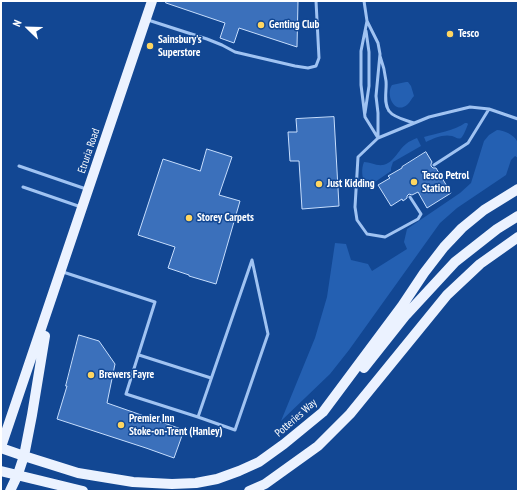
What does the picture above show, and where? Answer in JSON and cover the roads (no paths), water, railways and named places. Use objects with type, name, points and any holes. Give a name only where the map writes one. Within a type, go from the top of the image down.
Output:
[{"type":"main road","name":"Etruria Road","points":[[1,448],[152,1]]},
{"type":"main road","name":"Potteries Way","points":[[1,448],[78,473],[125,480],[172,484],[196,483],[217,479],[239,472],[259,462],[284,444],[323,412],[444,247],[462,228],[484,210],[518,189]]},
{"type":"main road","points":[[323,412],[364,367],[406,315],[455,262],[497,229],[518,216]]},
{"type":"main road","points":[[249,491],[265,484],[318,446],[350,414],[447,295],[480,264],[518,236]]},
{"type":"main road","name":"Etruria Road","points":[[10,491],[24,456],[49,308]]},
{"type":"main road","points":[[1,471],[83,491]]},
{"type":"lane","points":[[146,19],[207,39],[234,52],[308,68],[316,66],[319,58],[316,1]]},
{"type":"lane","points":[[364,1],[367,21],[361,51],[361,85],[365,117],[378,138]]},
{"type":"lane","points":[[367,21],[378,43],[386,82],[386,101],[389,112],[414,123]]},
{"type":"lane","points":[[365,117],[369,86],[369,52],[366,29]]},
{"type":"lane","points":[[378,138],[376,96],[380,54]]},
{"type":"lane","points":[[410,197],[421,214],[418,220],[385,237],[367,234],[357,220],[355,207],[358,157],[378,138],[429,117],[470,107],[489,109],[518,119]]},
{"type":"lane","points":[[434,165],[468,143],[489,109]]},
{"type":"lane","points":[[20,166],[89,190]]},
{"type":"lane","points":[[23,187],[83,207]]},
{"type":"lane","points":[[61,272],[155,302],[126,394],[235,430],[268,334],[252,260],[198,417]]},
{"type":"lane","points":[[139,355],[211,378]]},
{"type":"place","name":"Genting Club","points":[[261,25]]},
{"type":"place","name":"Tesco","points":[[450,34]]},
{"type":"place","name":"Sainsbury's Superstore","points":[[150,46]]},
{"type":"place","name":"Tesco Petrol Station","points":[[414,182]]},
{"type":"place","name":"Just Kidding","points":[[319,184]]},
{"type":"place","name":"Storey Carpets","points":[[189,218]]},
{"type":"place","name":"Brewers Fayre","points":[[91,375]]},
{"type":"place","name":"Premier Inn Stoke-on-Trent (Hanley)","points":[[121,425]]}]
